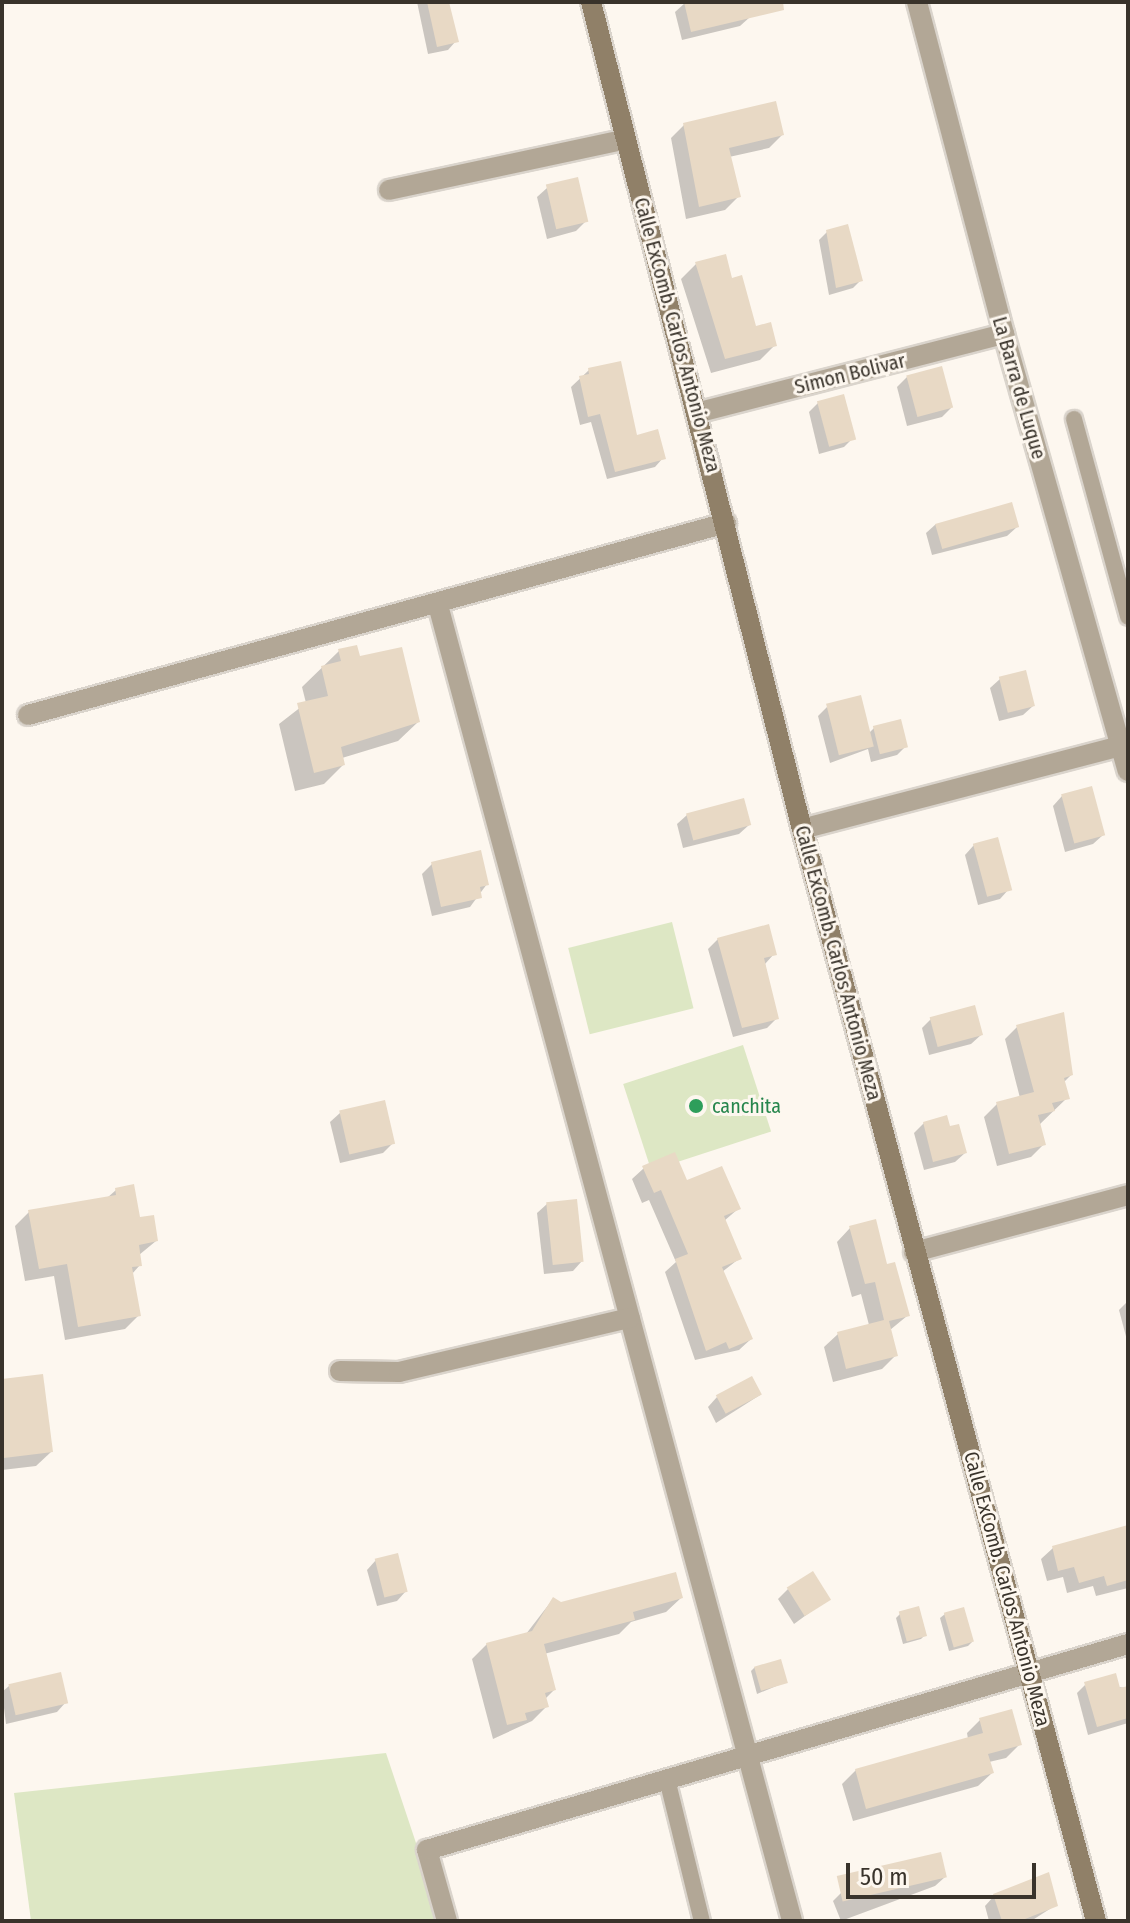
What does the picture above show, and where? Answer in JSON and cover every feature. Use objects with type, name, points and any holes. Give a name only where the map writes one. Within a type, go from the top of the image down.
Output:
[{"type":"street","name":"Calle ExComb. Carlos Antonio Meza","points":[[591,2],[802,829],[1096,1921]]},
{"type":"street","name":"La Barra de Luque","points":[[917,2],[1004,334],[1124,745],[1128,771]]},
{"type":"street","points":[[389,190],[626,139]]},
{"type":"street","name":"Simon Bolivar","points":[[696,413],[1004,334]]},
{"type":"street","points":[[28,715],[438,605],[726,523]]},
{"type":"street","points":[[438,605],[792,1921]]},
{"type":"street","points":[[802,829],[1124,745]]},
{"type":"street","points":[[914,1252],[1128,1195]]},
{"type":"street","points":[[340,1371],[399,1372],[630,1318]]},
{"type":"street","points":[[447,1921],[427,1850],[1030,1670],[1128,1644]]},
{"type":"lane","points":[[1074,419],[1128,617]]},
{"type":"lane","points":[[667,1779],[702,1921]]},
{"type":"green space","points":[[672,922],[694,1008],[590,1034],[568,948]]},
{"type":"green space","name":"canchita","points":[[743,1045],[771,1132],[651,1170],[623,1084]]},
{"type":"green space","points":[[386,1753],[442,1921],[31,1921],[14,1793]]},
{"type":"building","points":[[427,2],[449,2],[459,42],[437,47]]},
{"type":"building","points":[[684,2],[783,2],[784,10],[691,32]]},
{"type":"building","points":[[776,101],[784,135],[729,148],[741,197],[699,207],[683,123]]},
{"type":"building","points":[[578,177],[588,222],[556,229],[546,184]]},
{"type":"building","points":[[848,224],[863,281],[836,288],[826,230]]},
{"type":"building","points":[[726,254],[732,278],[742,275],[756,326],[771,322],[777,346],[725,359],[695,262]]},
{"type":"building","points":[[621,361],[637,435],[658,429],[666,459],[615,472],[600,414],[588,417],[579,376],[589,374],[588,368]]},
{"type":"building","points":[[942,366],[953,408],[917,417],[906,376]]},
{"type":"building","points":[[844,394],[856,439],[829,447],[817,401]]},
{"type":"building","points":[[1012,502],[1019,527],[942,549],[935,524]]},
{"type":"building","points":[[357,645],[360,656],[402,647],[420,722],[341,747],[345,765],[314,773],[297,703],[328,696],[321,666],[341,661],[338,649]]},
{"type":"building","points":[[1026,670],[1035,706],[1008,713],[999,677]]},
{"type":"building","points":[[861,695],[874,746],[839,755],[826,704]]},
{"type":"building","points":[[901,719],[908,747],[880,754],[873,726]]},
{"type":"building","points":[[1092,786],[1105,835],[1074,844],[1061,794]]},
{"type":"building","points":[[744,798],[751,825],[693,841],[686,814]]},
{"type":"building","points":[[998,837],[1012,890],[987,897],[973,844]]},
{"type":"building","points":[[481,850],[489,885],[480,887],[482,898],[441,907],[431,862]]},
{"type":"building","points":[[769,924],[777,955],[764,958],[779,1019],[742,1028],[717,938]]},
{"type":"building","points":[[975,1005],[983,1035],[938,1047],[930,1017]]},
{"type":"building","points":[[1064,1012],[1073,1075],[1064,1078],[1070,1099],[1052,1103],[1055,1111],[1038,1115],[1046,1145],[1009,1154],[996,1102],[1034,1092],[1016,1025]]},
{"type":"building","points":[[385,1100],[395,1144],[349,1154],[339,1111]]},
{"type":"building","points":[[947,1115],[950,1126],[959,1124],[967,1153],[933,1162],[923,1122]]},
{"type":"building","points":[[675,1152],[687,1180],[722,1166],[741,1209],[724,1216],[742,1259],[722,1267],[753,1339],[729,1349],[726,1342],[706,1351],[675,1259],[688,1254],[661,1190],[654,1193],[642,1166]]},
{"type":"building","points":[[134,1184],[140,1217],[154,1215],[158,1241],[139,1245],[142,1266],[132,1267],[141,1316],[78,1327],[67,1264],[39,1269],[28,1210],[116,1195],[115,1188]]},
{"type":"building","points":[[577,1199],[584,1262],[553,1265],[546,1202]]},
{"type":"building","points":[[876,1219],[887,1264],[895,1262],[910,1316],[889,1321],[898,1356],[846,1369],[837,1332],[884,1320],[875,1282],[865,1284],[849,1226]]},
{"type":"building","points":[[43,1374],[53,1452],[4,1458],[2,1379]]},
{"type":"building","points":[[752,1376],[762,1395],[726,1414],[716,1395]]},
{"type":"building","points":[[1128,1525],[1128,1580],[1107,1586],[1104,1576],[1079,1583],[1074,1567],[1058,1571],[1052,1546]]},
{"type":"building","points":[[398,1553],[408,1592],[384,1598],[375,1559]]},
{"type":"building","points":[[813,1571],[831,1600],[805,1616],[787,1587]]},
{"type":"building","points":[[676,1572],[683,1598],[633,1612],[635,1620],[544,1644],[556,1690],[545,1693],[549,1707],[525,1713],[527,1720],[507,1725],[486,1643],[532,1631],[553,1597],[561,1602]]},
{"type":"building","points":[[919,1606],[927,1636],[907,1641],[899,1611]]},
{"type":"building","points":[[964,1607],[974,1642],[954,1647],[944,1613]]},
{"type":"building","points":[[781,1659],[788,1683],[761,1691],[754,1667]]},
{"type":"building","points":[[61,1672],[68,1703],[16,1715],[8,1684]]},
{"type":"building","points":[[1116,1673],[1120,1688],[1128,1686],[1128,1718],[1097,1727],[1084,1682]]},
{"type":"building","points":[[1012,1709],[1022,1745],[988,1754],[994,1773],[866,1809],[855,1769],[983,1733],[979,1718]]},
{"type":"building","points":[[941,1852],[947,1877],[843,1901],[837,1876]]},
{"type":"building","points":[[1049,1872],[1058,1906],[1020,1921],[1002,1921],[993,1894]]},
{"type":"place","name":"canchita","points":[[696,1106]]}]
